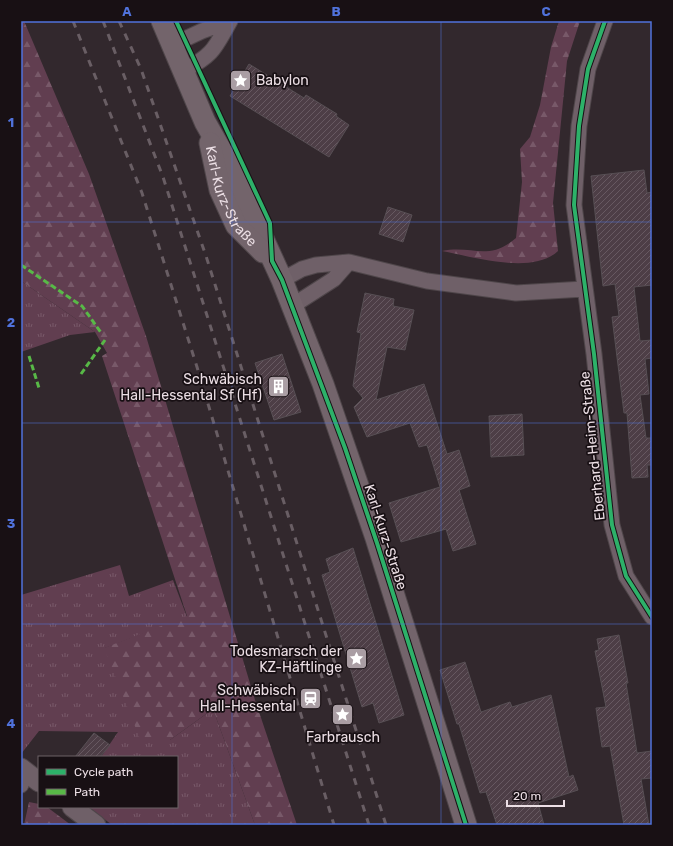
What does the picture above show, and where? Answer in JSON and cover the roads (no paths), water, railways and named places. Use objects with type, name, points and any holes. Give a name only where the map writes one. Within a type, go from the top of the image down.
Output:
[{"type":"main road","name":"Karl-Kurz-Straße","points":[[162,21],[205,122],[230,166],[272,261],[282,280],[323,384],[373,531],[466,825]]},
{"type":"street","points":[[172,45],[202,31],[230,21]]},
{"type":"street","points":[[184,70],[208,56],[218,45],[230,21]]},
{"type":"street","name":"Eberhard-Heim-Straße","points":[[605,21],[588,69],[579,126],[574,205],[584,289],[594,354],[612,524],[626,576],[652,617]]},
{"type":"street","points":[[292,306],[315,293],[334,279],[349,262]]},
{"type":"street","points":[[282,280],[302,269],[316,265],[349,262],[427,281],[516,293],[584,289]]},
{"type":"street","points":[[73,808],[96,825]]},
{"type":"railway","points":[[73,21],[142,193],[197,367],[334,825]]},
{"type":"railway","points":[[103,21],[163,177],[369,825]]},
{"type":"railway","points":[[119,21],[141,69],[206,256],[386,825]]},
{"type":"place","name":"Babylon","points":[[240,80]]},
{"type":"place","name":"Schwäbisch Hall-Hessental Sf (Hf)","points":[[278,387]]},
{"type":"place","name":"Todesmarsch der KZ-Häftlinge","points":[[357,659]]},
{"type":"place","name":"Schwäbisch Hall-Hessental","points":[[311,698]]},
{"type":"place","name":"Farbrausch","points":[[343,715]]}]
